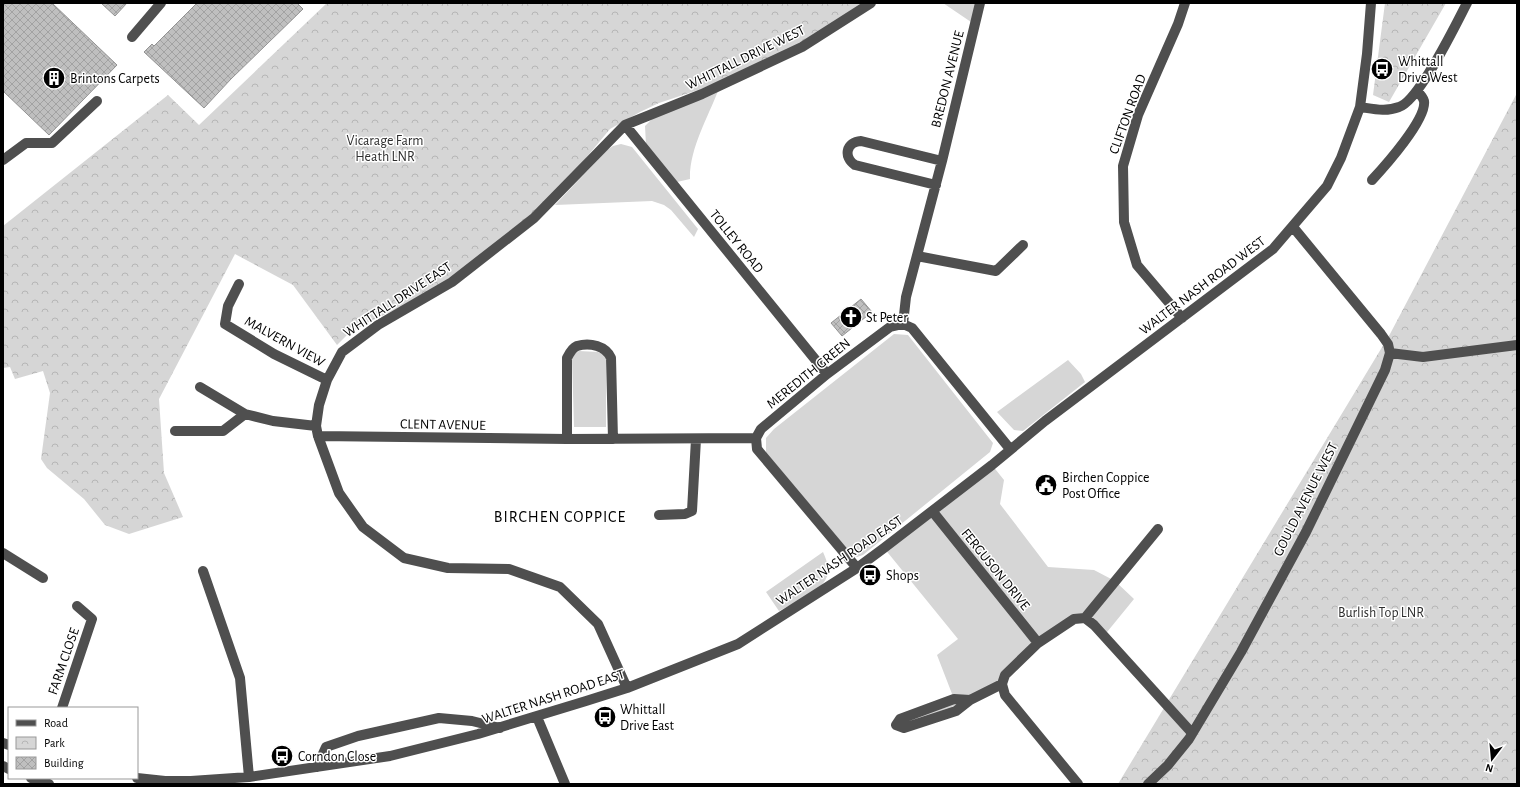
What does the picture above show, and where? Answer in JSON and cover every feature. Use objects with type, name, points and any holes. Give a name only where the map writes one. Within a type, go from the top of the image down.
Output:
[{"type":"street","points":[[132,37],[161,3]]},
{"type":"street","name":"WHITTALL DRIVE WEST","points":[[625,125],[702,94],[802,47],[871,3]]},
{"type":"street","name":"BREDON AVENUE","points":[[903,324],[906,297],[936,185],[980,3]]},
{"type":"street","name":"CLIFTON ROAD","points":[[1182,318],[1137,265],[1124,222],[1123,166],[1138,115],[1178,24],[1185,3]]},
{"type":"street","name":"WALTER NASH ROAD WEST","points":[[933,512],[992,466],[1010,449],[1273,249],[1293,227],[1326,186],[1341,158],[1360,106],[1367,54],[1371,3]]},
{"type":"street","points":[[1360,106],[1384,111],[1400,107],[1409,101],[1423,84],[1467,3]]},
{"type":"street","points":[[1372,180],[1400,147],[1421,115],[1424,100],[1417,91]]},
{"type":"street","points":[[3,160],[26,143],[52,143],[97,101]]},
{"type":"street","name":"TOLLEY ROAD","points":[[625,125],[827,374]]},
{"type":"street","name":"WHITTALL DRIVE EAST","points":[[625,125],[534,218],[452,282],[378,325],[342,352],[327,380],[319,405],[316,426],[318,436],[339,493],[363,527],[404,558],[448,568],[509,569],[560,587],[598,624],[627,688]]},
{"type":"street","points":[[936,185],[855,165],[850,161],[848,150],[850,144],[855,141],[861,141],[942,161]]},
{"type":"street","points":[[1293,227],[1381,334],[1388,344],[1390,353],[1423,357],[1517,345]]},
{"type":"street","points":[[917,256],[996,271],[1023,245]]},
{"type":"street","name":"MALVERN VIEW","points":[[239,284],[228,306],[225,324],[274,354],[327,380]]},
{"type":"street","points":[[903,324],[912,328],[1010,449]]},
{"type":"street","name":"MEREDITH GREEN","points":[[756,438],[761,429],[827,374],[890,327],[903,324]]},
{"type":"street","points":[[567,439],[566,358],[577,346],[588,345],[600,346],[608,350],[611,358],[613,439]]},
{"type":"street","name":"GOULD AVENUE WEST","points":[[1148,784],[1168,765],[1192,733],[1241,652],[1306,532],[1385,370],[1390,353]]},
{"type":"street","points":[[200,387],[245,414],[273,421],[316,426]]},
{"type":"street","points":[[175,431],[223,431],[245,414]]},
{"type":"street","name":"CLENT AVENUE","points":[[318,436],[567,439],[756,438]]},
{"type":"street","points":[[756,438],[757,449],[856,568]]},
{"type":"street","points":[[659,515],[685,514],[692,511],[696,439]]},
{"type":"street","name":"WALTER NASH ROAD EAST","points":[[138,778],[163,783],[249,777],[390,756],[500,728],[627,688],[738,644],[856,568],[933,512]]},
{"type":"street","name":"FERGUSON DRIVE","points":[[933,512],[1038,643]]},
{"type":"street","points":[[1085,618],[1158,529]]},
{"type":"street","points":[[3,553],[43,578]]},
{"type":"street","points":[[203,571],[240,678],[249,777]]},
{"type":"street","name":"FARM CLOSE","points":[[62,707],[92,619],[77,606]]},
{"type":"street","points":[[1078,784],[1005,695],[1002,684],[1005,675],[1038,643],[1074,619],[1085,618],[1094,625],[1192,733]]},
{"type":"street","points":[[970,700],[954,699],[900,719],[896,725],[904,728],[956,711],[970,700],[1002,684]]},
{"type":"street","points":[[537,717],[565,784]]},
{"type":"street","points":[[317,767],[326,748],[358,736],[439,718],[472,721],[500,728]]},
{"type":"street","points":[[33,779],[49,784]]},
{"type":"green space","name":"Vicarage Farm Heath LNR","points":[[327,3],[870,3],[802,47],[701,89],[659,103],[610,129],[565,183],[539,208],[457,275],[409,303],[365,324],[347,335],[337,345],[293,285],[235,254],[159,399],[164,473],[183,517],[129,534],[105,525],[84,499],[47,468],[41,459],[50,393],[43,371],[15,379],[10,367],[3,368],[3,226],[168,95],[199,125]]},
{"type":"green space","points":[[943,3],[976,3],[971,22]]},
{"type":"green space","points":[[1385,3],[1446,3],[1389,102],[1373,95]]},
{"type":"green space","points":[[718,91],[696,145],[690,179],[677,182],[646,145],[645,126],[652,119]]},
{"type":"green space","name":"Burlish Top LNR","points":[[1517,93],[1517,784],[1118,784],[1390,334]]},
{"type":"green space","points":[[621,144],[632,147],[698,229],[694,237],[671,210],[664,205],[652,201],[555,205],[607,150],[613,146]]},
{"type":"green space","points":[[894,334],[908,335],[993,443],[990,452],[863,555],[857,557],[850,552],[766,453],[766,438],[774,429]]},
{"type":"green space","points":[[579,351],[598,352],[604,354],[606,359],[606,427],[574,427],[572,358]]},
{"type":"green space","points":[[1068,360],[1081,374],[1085,382],[1023,431],[1014,430],[997,412]]},
{"type":"green space","points":[[992,465],[1004,480],[1000,504],[1048,567],[1094,570],[1115,581],[1134,599],[1103,637],[1085,618],[1038,643],[1002,684],[956,711],[896,725],[954,699],[937,655],[958,639],[884,548]]},
{"type":"green space","points":[[823,552],[828,568],[826,579],[808,596],[779,611],[766,592]]},
{"type":"building","name":"Brintons Carpets","points":[[3,3],[52,3],[117,65],[49,135],[3,91]]},
{"type":"building","points":[[101,3],[127,3],[115,16]]},
{"type":"building","points":[[197,3],[297,3],[303,9],[231,79],[204,108],[144,52],[152,44],[154,46]]},
{"type":"building","name":"St Peter","points":[[861,299],[872,312],[842,336],[831,323]]},
{"type":"place","name":"Whittall Drive West","points":[[1382,69]]},
{"type":"place","name":"Brintons Carpets","points":[[54,78]]},
{"type":"place","name":"St Peter","points":[[851,317]]},
{"type":"place","name":"Birchen Coppice Post Office","points":[[1046,485]]},
{"type":"place","name":"Shops","points":[[870,575]]},
{"type":"place","name":"Whittall Drive East","points":[[605,717]]},
{"type":"place","name":"Corndon Close","points":[[282,756]]},
{"type":"district","name":"BIRCHEN COPPICE","points":[[560,516]]}]
